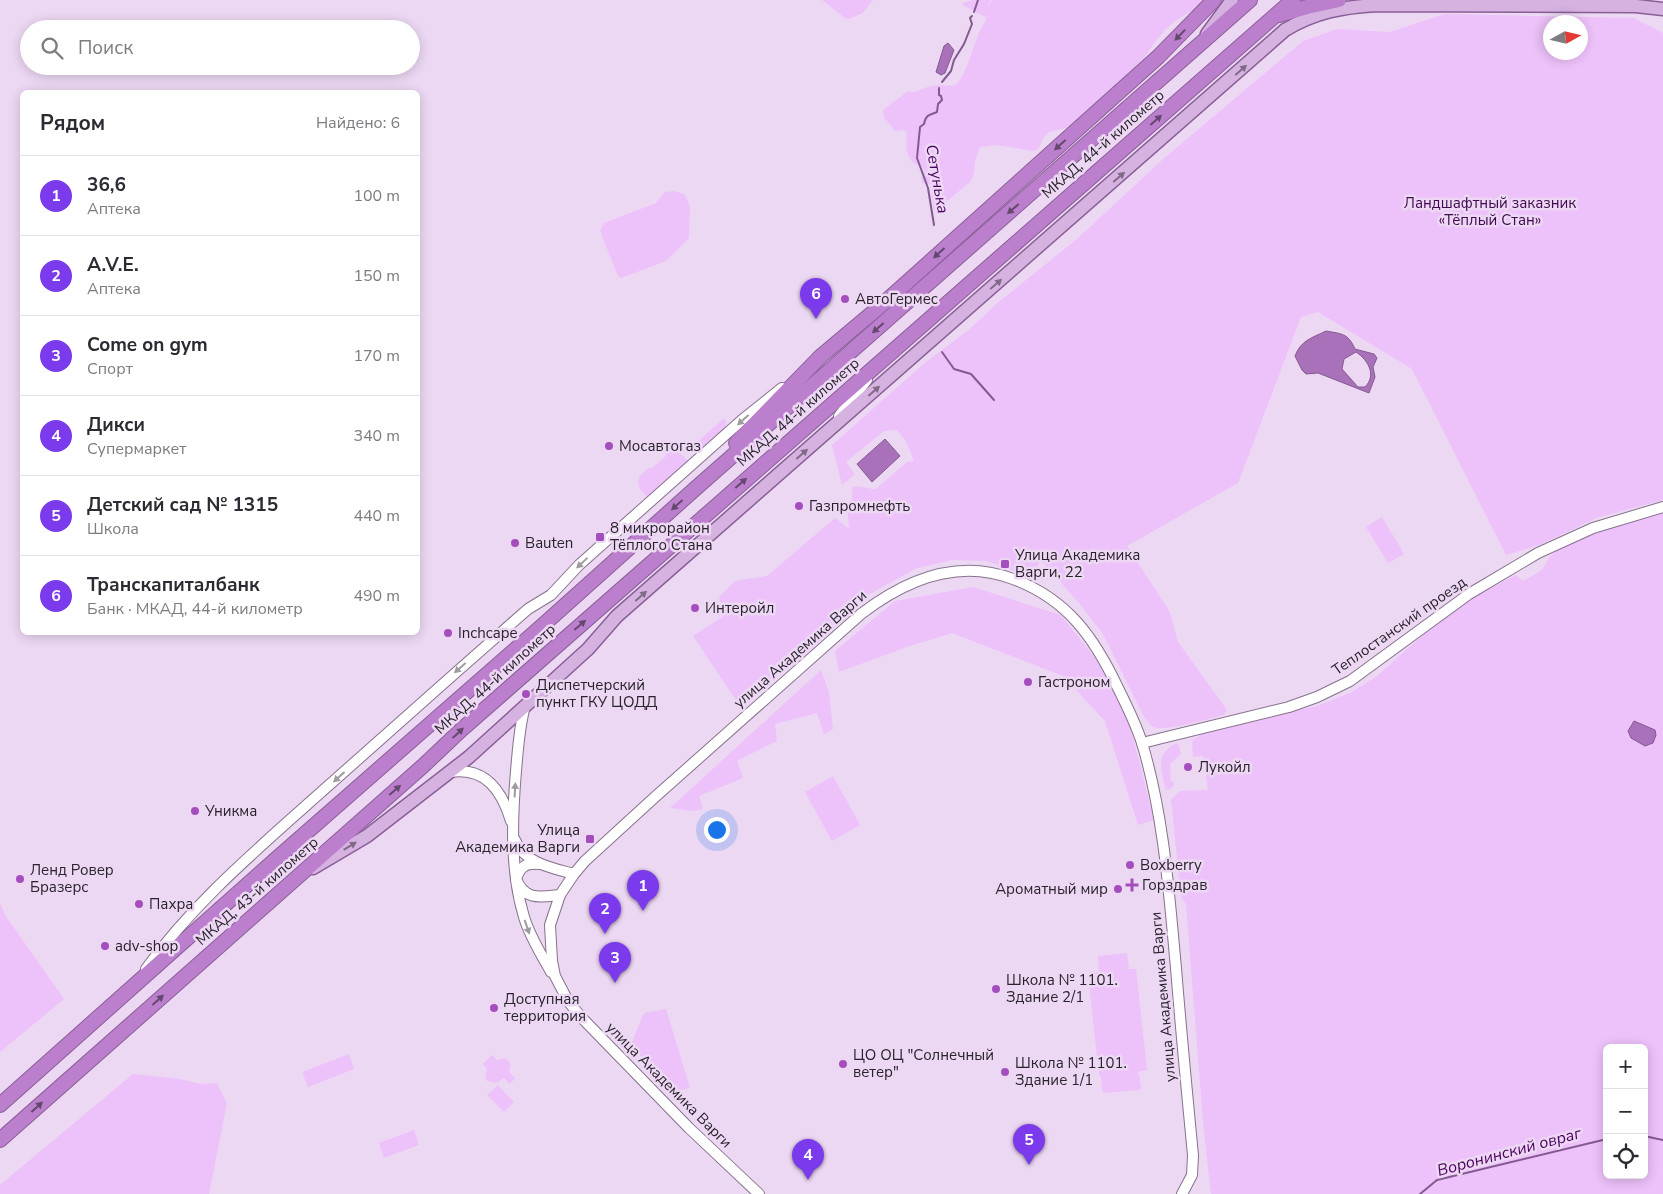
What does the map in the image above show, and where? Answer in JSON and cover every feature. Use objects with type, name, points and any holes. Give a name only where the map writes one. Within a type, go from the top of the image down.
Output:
[{"type":"highway","points":[[696,488],[749,428],[821,356],[884,303],[1158,56],[1214,0]]},
{"type":"highway","name":"МКАД, 44-й километр","points":[[406,744],[1250,0]]},
{"type":"highway","name":"МКАД, 44-й километр","points":[[423,766],[461,730],[1292,0]]},
{"type":"highway","points":[[1273,17],[1338,0]]},
{"type":"highway","name":"МКАД, 43-й километр","points":[[0,1105],[406,744]]},
{"type":"highway","name":"МКАД, 43-й километр","points":[[0,1140],[423,766]]},
{"type":"main road","points":[[1198,47],[1232,0]]},
{"type":"main road","points":[[293,880],[367,836],[452,772],[588,649],[617,616],[1285,30],[1304,19],[1351,6],[1636,6],[1663,9]]},
{"type":"street","points":[[136,985],[159,952],[221,882],[390,729],[528,609],[551,595],[579,565],[742,420],[821,356]]},
{"type":"street","points":[[824,435],[883,359]]},
{"type":"street","name":"Теплостанский проезд","points":[[1142,743],[1289,707],[1317,696],[1350,681],[1469,594],[1538,553],[1593,528],[1663,507]]},
{"type":"street","name":"улица Академика Варги","points":[[759,1194],[691,1130],[580,1017],[562,990],[555,976],[552,961],[550,926],[560,895],[585,861],[861,614],[894,591],[942,573],[983,571],[1008,577],[1028,585],[1046,594],[1063,607],[1087,634],[1101,655],[1142,743],[1157,807],[1165,864],[1193,1155],[1192,1175],[1182,1194]]},
{"type":"street","points":[[525,706],[514,788],[516,880],[531,937],[562,990]]},
{"type":"street","points":[[452,772],[473,772],[492,784],[505,804],[517,847],[524,854],[547,866]]},
{"type":"street","points":[[560,895],[540,897],[525,893],[519,888],[516,880],[520,869],[526,864],[535,864],[574,874]]},
{"type":"green space","points":[[822,0],[873,0],[863,13],[849,19]]},
{"type":"green space","points":[[973,0],[990,0],[988,7],[992,0],[1207,0],[1168,27],[1146,56],[1070,127],[1049,132],[1043,138],[1037,150],[997,145],[980,147],[971,181],[938,211],[934,210],[930,184],[922,183],[921,177],[925,176],[922,166],[914,163],[907,154],[907,132],[903,130],[895,131],[884,117],[883,110],[908,91],[917,91],[934,85],[956,85],[967,67],[986,19],[986,14],[985,17],[961,4]]},
{"type":"green space","name":"Ландшафтный заказник «Тёплый Стан»","points":[[1445,14],[1543,16],[1543,60],[1588,60],[1588,17],[1633,18],[1663,33],[1663,500],[1599,517],[1539,545],[1506,555],[1412,369],[1318,312],[1301,317],[1238,483],[1127,546],[1170,612],[1178,642],[1227,710],[1224,715],[1167,728],[1151,725],[1143,715],[1103,634],[1041,560],[1032,577],[987,561],[951,560],[915,569],[866,596],[740,706],[693,636],[724,616],[719,597],[735,581],[767,576],[835,518],[849,529],[847,506],[852,502],[852,487],[876,489],[907,462],[914,461],[906,441],[897,430],[884,431],[846,462],[855,474],[842,485],[832,445],[927,361],[970,329],[995,305],[1077,239],[1162,160],[1303,41],[1337,29],[1390,32]]},
{"type":"green space","points":[[674,191],[684,194],[690,206],[689,238],[666,261],[621,278],[618,276],[600,231],[604,223],[656,203],[665,192]]},
{"type":"green space","points":[[724,418],[726,421],[725,430],[703,448],[693,446]]},
{"type":"green space","points":[[669,450],[678,451],[689,462],[647,497],[639,486],[639,477],[648,468],[652,468],[666,456],[665,453]]},
{"type":"green space","points":[[1663,510],[1663,1194],[1211,1194],[1203,1122],[1186,904],[1181,897],[1171,800],[1180,791],[1208,790],[1203,756],[1193,757],[1192,741],[1205,732],[1317,706],[1350,693],[1377,676],[1434,625],[1462,603],[1516,575],[1523,581],[1542,570],[1549,558],[1557,550],[1596,531],[1648,517]]},
{"type":"green space","points":[[1382,517],[1404,554],[1388,563],[1366,527]]},
{"type":"green space","points":[[973,587],[1061,615],[1100,664],[1129,721],[1154,820],[1138,825],[1105,721],[1063,676],[952,633],[839,672],[835,651],[895,601]]},
{"type":"green space","points":[[821,670],[829,692],[833,729],[824,734],[817,713],[775,724],[777,741],[737,761],[743,778],[699,796],[703,809],[694,811],[670,808]]},
{"type":"green space","points":[[1177,743],[1181,754],[1170,764],[1171,781],[1174,782],[1172,788],[1166,790],[1161,769],[1162,757],[1170,747]]},
{"type":"green space","points":[[833,776],[860,825],[832,841],[805,792]]},
{"type":"green space","points":[[0,903],[5,915],[64,999],[0,1052]]},
{"type":"green space","points":[[1127,953],[1129,969],[1136,969],[1147,1070],[1137,1072],[1141,1088],[1139,1090],[1105,1093],[1102,1091],[1101,1076],[1099,1075],[1088,974],[1099,972],[1098,956]]},
{"type":"green space","points":[[666,1009],[690,1088],[669,1093],[631,1044],[644,1013]]},
{"type":"green space","points":[[349,1054],[354,1069],[308,1087],[302,1072]]},
{"type":"green space","points":[[492,1055],[497,1060],[505,1058],[509,1062],[509,1072],[515,1078],[510,1084],[504,1078],[496,1083],[487,1081],[485,1077],[487,1069],[483,1064]]},
{"type":"green space","points":[[133,1074],[180,1079],[200,1084],[217,1083],[227,1103],[209,1194],[0,1194],[0,1185]]},
{"type":"green space","points":[[498,1085],[514,1102],[504,1112],[487,1095]]},
{"type":"green space","points":[[414,1130],[419,1145],[384,1158],[379,1143]]},
{"type":"shaded area","points":[[948,43],[954,50],[945,73],[941,75],[936,72],[944,46]]},
{"type":"shaded area","points":[[1326,331],[1344,335],[1350,340],[1355,349],[1374,354],[1377,358],[1373,367],[1375,377],[1369,393],[1318,373],[1306,374],[1302,370],[1295,356],[1300,346],[1307,340]],"holes":[[[1356,352],[1370,368],[1369,382],[1365,387],[1358,387],[1342,369],[1344,359]]]},
{"type":"shaded area","points":[[885,439],[900,456],[872,482],[857,464]]},
{"type":"shaded area","points":[[1634,721],[1655,730],[1656,735],[1653,743],[1645,746],[1631,738],[1628,731]]},
{"type":"waterway","name":"Сетунька","points":[[974,12],[978,0]]},
{"type":"waterway","name":"Сетунька","points":[[942,82],[951,71],[954,60],[964,44],[972,24],[970,18],[972,16]]},
{"type":"waterway","name":"Сетунька","points":[[934,225],[928,188],[917,158],[920,127],[930,114],[937,112],[938,104],[942,100],[939,95],[939,88]]},
{"type":"waterway","name":"Сетунька","points":[[942,352],[954,369],[971,374],[994,400]]},
{"type":"waterway","name":"Воронинский овраг","points":[[1648,1137],[1663,1140]]},
{"type":"waterway","name":"Воронинский овраг","points":[[1420,1194],[1437,1180],[1603,1140]]},
{"type":"place","name":"АвтоГермес","points":[[845,299]]},
{"type":"place","name":"Транскапиталбанк","points":[[816,319]]},
{"type":"place","name":"Мосавтогаз","points":[[609,446]]},
{"type":"place","name":"Газпромнефть","points":[[799,506]]},
{"type":"place","name":"8 микрорайон Тёплого Стана","points":[[600,537]]},
{"type":"place","name":"Bauten","points":[[515,543]]},
{"type":"place","name":"Улица Академика Варги, 22","points":[[1005,564]]},
{"type":"place","name":"Интеройл","points":[[695,608]]},
{"type":"place","name":"Inchcape","points":[[448,633]]},
{"type":"place","name":"Гастроном","points":[[1028,682]]},
{"type":"place","name":"Диспетчерский пункт ГКУ ЦОДД","points":[[526,694]]},
{"type":"place","name":"Лукойл","points":[[1188,767]]},
{"type":"place","name":"Уникма","points":[[195,811]]},
{"type":"place","name":"Улица Академика Варги","points":[[590,839]]},
{"type":"place","name":"Boxberry","points":[[1130,865]]},
{"type":"place","name":"Ленд Ровер Бразерс","points":[[20,879]]},
{"type":"place","name":"Горздрав","points":[[1132,885]]},
{"type":"place","name":"Ароматный мир","points":[[1118,889]]},
{"type":"place","name":"Пахра","points":[[139,904]]},
{"type":"place","name":"36,6","points":[[643,911]]},
{"type":"place","name":"A.V.E.","points":[[605,934]]},
{"type":"place","name":"adv-shop","points":[[105,946]]},
{"type":"place","name":"Come on gym","points":[[615,983]]},
{"type":"place","name":"Школа № 1101. Здание 2/1","points":[[996,989]]},
{"type":"place","name":"Доступная территория","points":[[494,1008]]},
{"type":"place","name":"ЦО ОЦ \"Солнечный ветер\"","points":[[843,1064]]},
{"type":"place","name":"Школа № 1101. Здание 1/1","points":[[1005,1072]]},
{"type":"place","name":"Детский сад № 1315","points":[[1029,1165]]},
{"type":"place","name":"Дикси","points":[[808,1180]]}]
